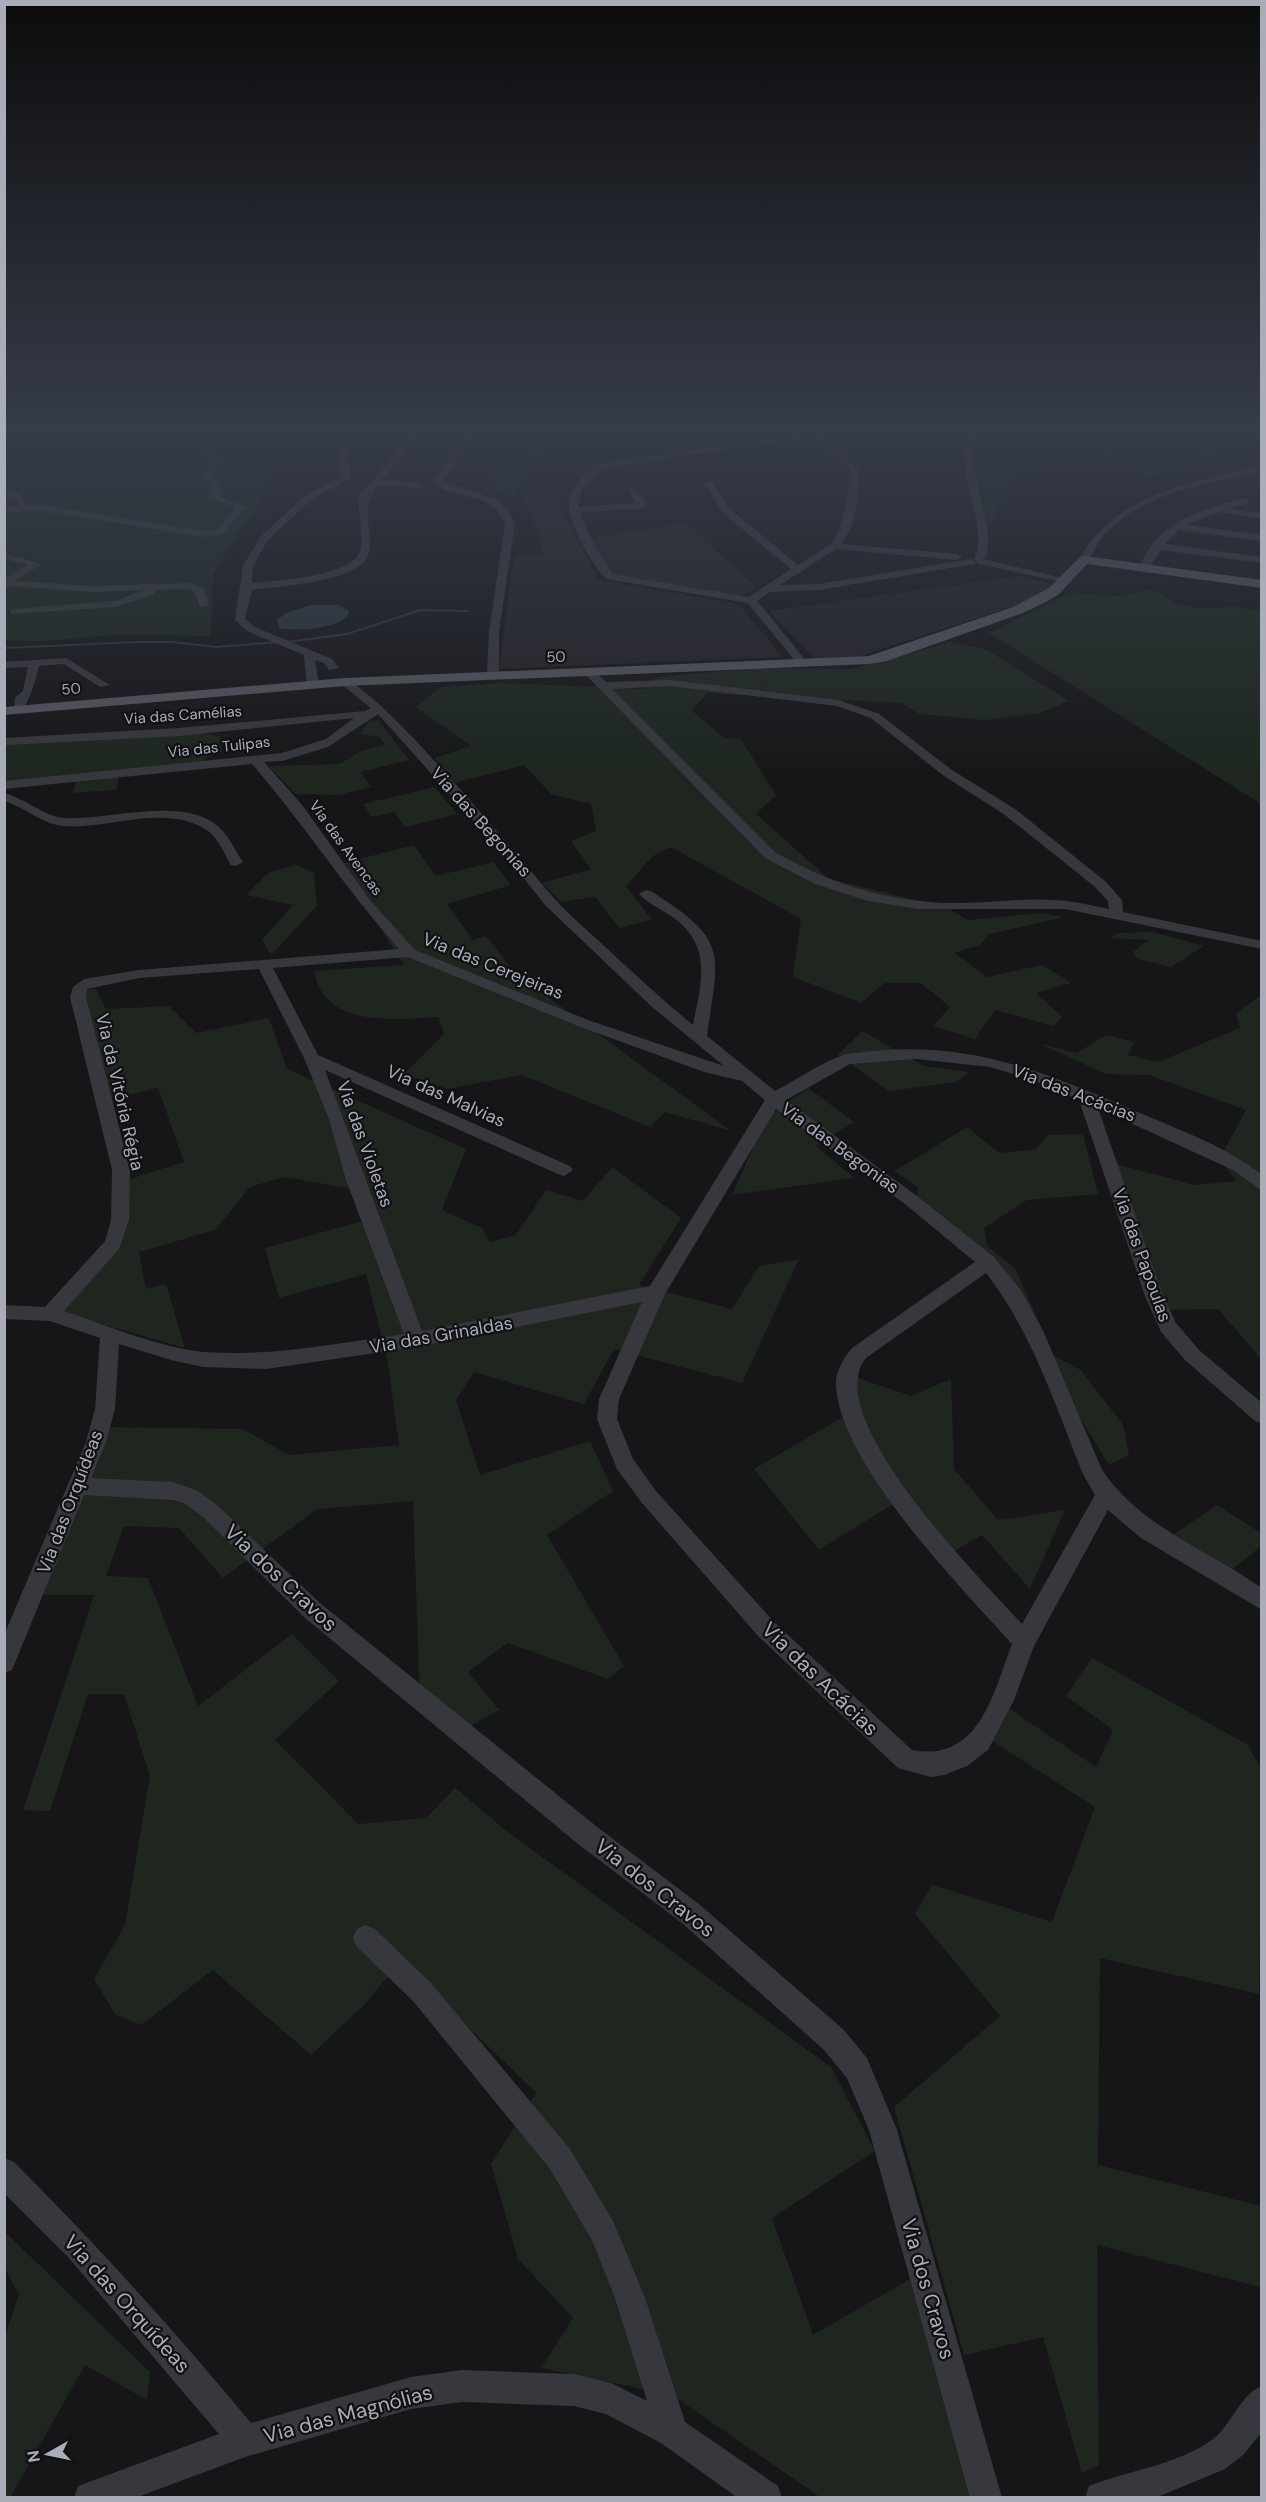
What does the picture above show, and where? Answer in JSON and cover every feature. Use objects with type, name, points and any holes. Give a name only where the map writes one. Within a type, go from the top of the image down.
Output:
[{"type":"main road","name":"50","points":[[11,711],[336,676],[395,674],[430,678],[493,676],[803,664],[882,658],[1018,610],[1054,591],[1084,560]]},
{"type":"main road","points":[[1084,560],[1262,584]]},
{"type":"street","points":[[260,545],[248,566],[247,587],[240,623],[309,655],[328,661],[336,676],[380,709]]},
{"type":"street","points":[[247,587],[321,576],[344,570],[358,561],[365,551],[365,545]]},
{"type":"street","points":[[493,676],[494,632],[507,545]]},
{"type":"street","points":[[590,545],[610,577],[751,600],[770,590],[834,546],[976,561],[1062,581]]},
{"type":"street","points":[[767,545],[798,570]]},
{"type":"street","points":[[770,590],[811,588],[976,561],[982,555],[982,545]]},
{"type":"street","points":[[1084,560],[1093,545]]},
{"type":"street","points":[[1143,568],[1156,546],[1262,560]]},
{"type":"street","points":[[4,556],[37,564],[7,582],[9,584],[93,589],[196,587],[204,605]]},
{"type":"street","points":[[15,612],[116,604],[164,586]]},
{"type":"street","points":[[751,600],[803,664]]},
{"type":"street","points":[[309,655],[313,680]]},
{"type":"street","points":[[4,665],[66,661],[104,685]]},
{"type":"street","points":[[11,711],[28,692],[34,663]]},
{"type":"street","points":[[589,672],[770,855],[802,875],[840,891],[886,903],[964,907],[1060,905],[1194,935],[1262,945]]},
{"type":"street","points":[[603,686],[670,683],[839,703],[875,716],[948,773],[1010,812],[1100,885],[1116,902],[1117,916]]},
{"type":"street","points":[[28,692],[36,696],[35,709]]},
{"type":"street","name":"Via das Tulipas","points":[[4,785],[256,761],[323,745],[351,727],[363,714],[380,709]]},
{"type":"street","name":"Via das Begonias","points":[[380,709],[519,863],[551,903],[656,1003],[774,1099],[911,1200],[988,1262],[1014,1295],[1035,1333],[1093,1474],[1106,1495],[1122,1513],[1152,1535],[1221,1572],[1262,1600]]},
{"type":"street","name":"Via das Camélias","points":[[6,741],[179,732],[363,714]]},
{"type":"street","name":"Via das Avencas","points":[[256,761],[298,809],[365,903],[410,953]]},
{"type":"street","points":[[4,797],[30,804],[49,818],[64,822],[169,817],[203,823],[214,829],[236,862]]},
{"type":"street","points":[[646,894],[693,928],[705,943],[708,956],[699,1037]]},
{"type":"street","name":"Via das Cerejeiras","points":[[78,997],[78,990],[84,984],[111,978],[410,953],[614,1035],[710,1068],[750,1078]]},
{"type":"street","name":"Via das Violetas","points":[[265,966],[312,1058],[337,1119],[355,1180],[416,1341]]},
{"type":"street","name":"Via da Vitória Régia","points":[[50,1314],[113,1244],[120,1220],[121,1170],[78,997]]},
{"type":"street","name":"Via das Acácias","points":[[774,1099],[847,1059],[917,1054],[953,1056],[991,1062],[1036,1075],[1086,1096],[1239,1166],[1262,1185]]},
{"type":"street","name":"Via das Malvias","points":[[312,1058],[564,1170]]},
{"type":"street","name":"Via das Papoulas","points":[[1086,1096],[1154,1296],[1168,1327],[1192,1355],[1262,1415]]},
{"type":"street","points":[[656,1292],[774,1099]]},
{"type":"street","points":[[988,1262],[859,1353],[851,1363],[846,1380],[847,1400],[856,1427],[905,1505],[1024,1642]]},
{"type":"street","name":"Via das Grinaldas","points":[[4,1312],[50,1314],[171,1353],[235,1362],[297,1359],[416,1341],[656,1292]]},
{"type":"street","name":"Via das Acácias","points":[[656,1292],[609,1399],[607,1419],[624,1463],[649,1497],[760,1621],[839,1700],[906,1760],[931,1765],[944,1763],[959,1758],[980,1742],[1002,1700],[1024,1642],[1106,1495]]},
{"type":"street","name":"Via das Orquídeas","points":[[4,1664],[79,1486],[105,1409],[110,1335]]},
{"type":"street","name":"Via dos Cravos","points":[[79,1486],[173,1491],[191,1497],[211,1512],[312,1610],[507,1772],[691,1914],[834,2040],[857,2067],[883,2130],[986,2498]]},
{"type":"street","points":[[366,1938],[422,1992],[560,2159],[603,2231],[630,2298],[672,2432]]},
{"type":"street","name":"Via das Orquídeas","points":[[4,2172],[78,2247],[188,2371],[245,2441]]},
{"type":"street","name":"Via das Magnólias","points":[[90,2498],[245,2441],[411,2393],[462,2386],[574,2390],[611,2399],[672,2432],[766,2498]]},
{"type":"street","points":[[1101,2498],[1186,2470],[1226,2449],[1253,2419],[1262,2401]]},
{"type":"shaded area","points":[[5,545],[231,545],[213,575],[211,636],[130,635],[29,641],[5,640]]},
{"type":"shaded area","points":[[541,545],[580,545],[598,580],[738,604],[783,657],[499,669],[514,556],[541,554]]},
{"type":"shaded area","points":[[591,545],[710,545],[757,588],[738,597],[610,576]]},
{"type":"shaded area","points":[[1022,576],[1056,586],[1041,597],[860,656],[815,659],[769,611]]},
{"type":"shaded area","points":[[1153,590],[1173,602],[1193,608],[1236,607],[1261,610],[1261,804],[989,633],[1068,594],[1114,596]]},
{"type":"shaded area","points":[[311,605],[339,605],[349,611],[346,617],[339,622],[318,628],[296,630],[279,628],[277,620],[286,613]]},
{"type":"shaded area","points":[[950,642],[987,650],[1069,701],[1039,713],[986,720],[919,714],[902,703],[708,693],[691,710],[724,738],[741,739],[776,795],[756,814],[829,879],[946,907],[968,920],[1040,913],[1064,917],[989,934],[980,945],[954,953],[987,977],[1042,965],[1071,983],[1036,993],[1062,1017],[1054,1026],[995,1010],[975,1039],[933,1026],[950,1007],[921,983],[884,983],[861,1003],[793,977],[801,919],[671,847],[653,856],[626,886],[652,920],[619,928],[595,897],[561,902],[542,883],[591,869],[571,841],[596,831],[591,804],[551,794],[524,765],[455,783],[434,758],[471,746],[416,707],[441,687],[504,683],[644,689],[657,677],[759,668],[853,669]]},
{"type":"shaded area","points":[[378,720],[409,760],[360,772],[371,787],[339,795],[296,794],[268,766],[340,764],[361,751],[385,745],[380,737],[360,734],[368,723]]},
{"type":"shaded area","points":[[205,733],[220,737],[221,751],[194,765],[5,782],[5,738]]},
{"type":"shaded area","points":[[119,777],[116,790],[73,793],[76,780]]},
{"type":"shaded area","points":[[435,787],[457,814],[405,827],[394,812],[372,817],[363,804]]},
{"type":"shaded area","points":[[414,845],[436,876],[493,862],[511,885],[447,904],[473,940],[486,936],[515,973],[731,1131],[665,1112],[650,1127],[522,1075],[447,1089],[404,1074],[444,1034],[438,1017],[382,1019],[346,1012],[332,1003],[321,990],[314,971],[404,965],[340,864]]},
{"type":"shaded area","points":[[296,865],[314,873],[317,906],[271,955],[262,940],[293,905],[246,895],[269,872]]},
{"type":"shaded area","points":[[1153,932],[1204,946],[1171,967],[1137,959],[1133,952],[1149,940],[1110,938],[1118,933]]},
{"type":"shaded area","points":[[96,989],[106,1009],[169,1006],[196,1033],[269,1018],[287,1069],[466,1149],[442,1210],[482,1228],[490,1242],[516,1235],[546,1190],[583,1201],[612,1167],[681,1218],[639,1285],[732,1309],[759,1266],[799,1259],[742,1383],[614,1349],[584,1404],[474,1372],[456,1400],[480,1475],[590,1441],[613,1491],[547,1535],[624,1666],[608,1679],[508,1643],[468,1672],[499,1710],[472,1725],[420,1704],[413,1501],[317,1509],[223,1578],[179,1528],[124,1526],[106,1576],[148,1578],[198,1706],[292,1634],[339,1681],[275,1740],[358,1824],[426,1818],[455,1788],[508,1832],[831,2067],[875,2151],[772,2218],[813,2335],[910,2279],[972,2497],[820,2497],[672,2395],[541,2368],[573,2318],[518,2259],[491,2164],[536,2093],[401,1961],[365,2004],[311,2055],[213,1970],[141,2025],[116,2015],[94,1979],[125,1925],[150,1776],[124,1694],[88,1694],[50,1811],[23,1810],[94,1595],[42,1595],[103,1427],[243,1429],[289,1455],[399,1445],[387,1357],[366,1274],[279,1298],[265,1248],[377,1217],[366,1191],[284,1177],[250,1187],[215,1230],[139,1252],[146,1289],[166,1284],[185,1348],[60,1312],[119,1245],[127,1180],[184,1162],[158,1088],[107,1100],[78,991]]},
{"type":"shaded area","points":[[1261,995],[1261,1359],[1218,1309],[1155,1310],[1112,1163],[1195,1185],[1236,1181],[1220,1158],[1246,1110],[1149,1075],[1106,1074],[1040,1044],[1077,1053],[1106,1035],[1134,1042],[1128,1055],[1158,1062],[1240,1028],[1236,1013]]},
{"type":"shaded area","points":[[862,1031],[924,1066],[970,1072],[955,1082],[889,1091],[838,1055]]},
{"type":"shaded area","points":[[808,1088],[854,1122],[816,1146],[854,1178],[732,1195],[766,1118]]},
{"type":"shaded area","points":[[967,1127],[999,1153],[1036,1149],[1048,1135],[1083,1134],[1098,1194],[1027,1200],[984,1228],[987,1246],[1015,1268],[1054,1356],[1081,1370],[1123,1425],[1129,1455],[1109,1465],[1059,1383],[992,1261],[916,1202],[918,1188],[895,1171]]},
{"type":"shaded area","points":[[845,1374],[911,1396],[951,1379],[954,1469],[998,1520],[1065,1510],[1030,1589],[982,1535],[947,1555],[901,1499],[819,1550],[754,1469],[848,1414]]},
{"type":"shaded area","points":[[1217,1505],[1261,1533],[1261,1546],[1228,1573],[1164,1541]]},
{"type":"shaded area","points":[[1092,1658],[1248,1745],[1262,1771],[1259,1994],[1100,1958],[1098,2165],[1261,2206],[1261,2287],[1097,2245],[1099,2465],[1082,2473],[1043,2337],[964,2355],[894,2107],[1000,2016],[915,1914],[932,1885],[1052,1922],[1095,1807],[989,1739],[1008,1708],[1096,1767],[1113,1730],[1066,1696]]},
{"type":"shaded area","points":[[5,2232],[150,2372],[147,2400],[85,2365],[10,2498],[4,2497],[5,2336],[19,2294],[5,2269]]},
{"type":"waterway","points":[[287,642],[347,634],[420,610],[468,611]]},
{"type":"waterway","points":[[4,648],[136,642],[172,642],[216,647],[280,642]]}]
